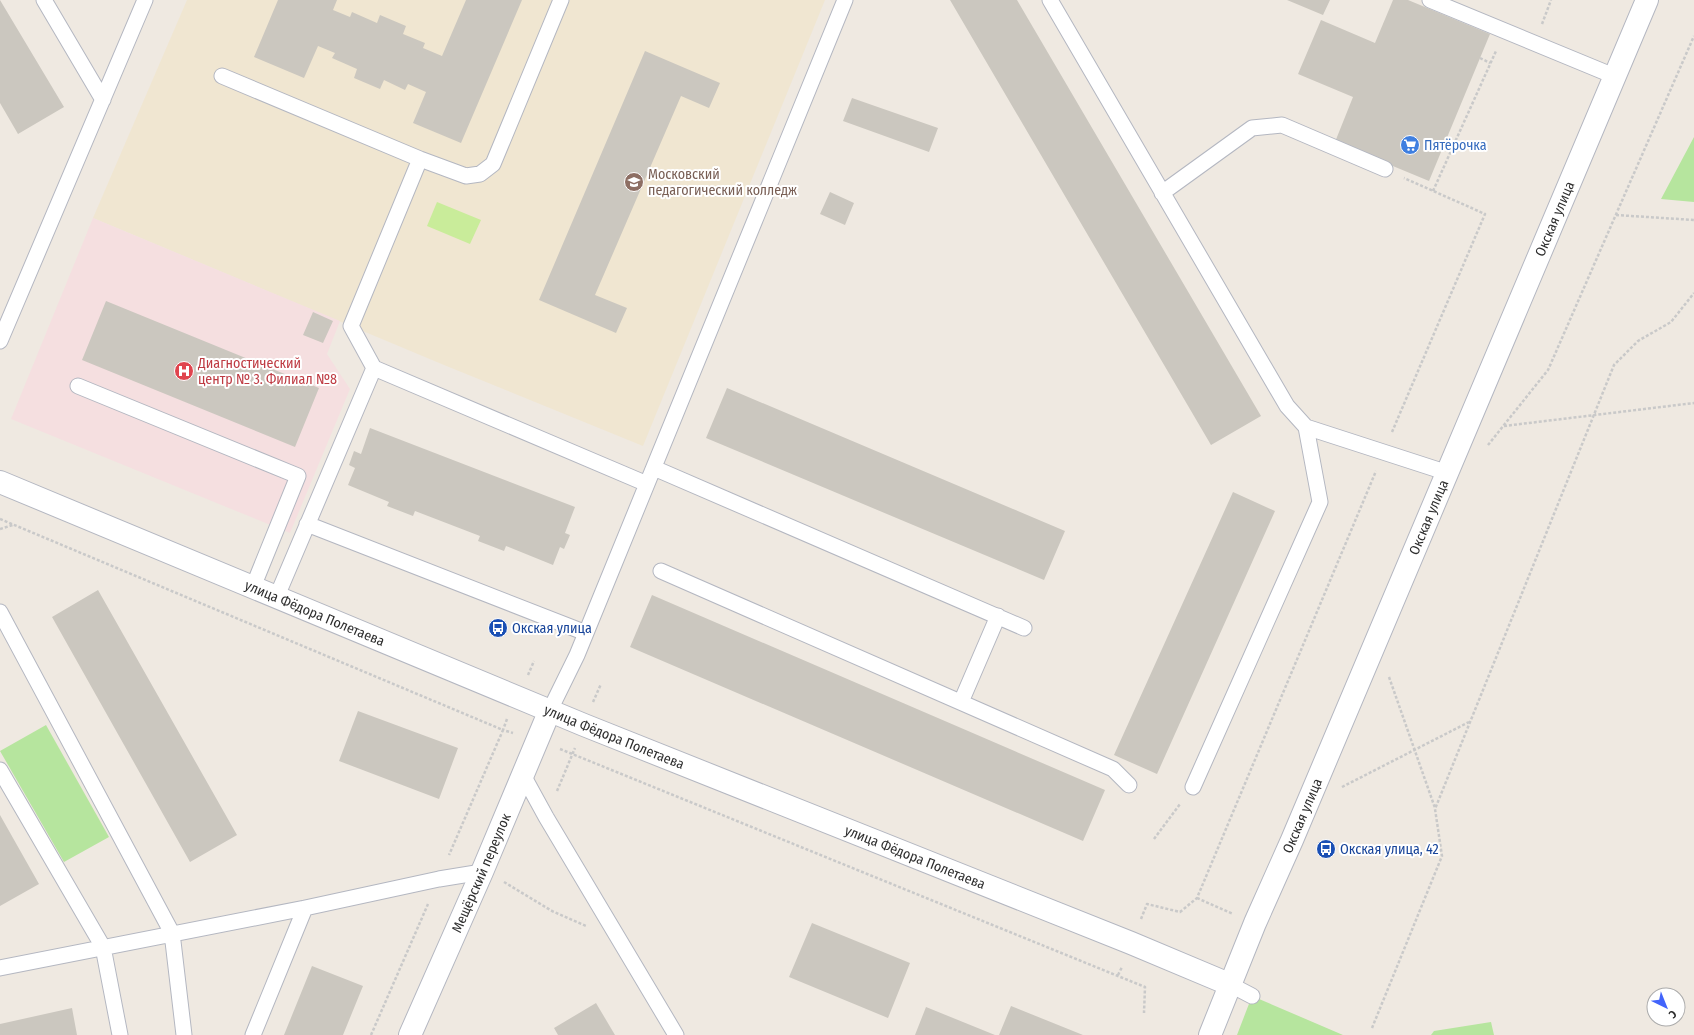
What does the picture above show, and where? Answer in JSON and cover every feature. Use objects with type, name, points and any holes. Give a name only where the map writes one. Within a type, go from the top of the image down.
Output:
[{"type":"main road","name":"Окская улица","points":[[1210,1035],[1255,923],[1448,473],[1614,76],[1648,0]]},
{"type":"main road","name":"улица Фёдора Полетаева","points":[[0,482],[550,710],[1131,943],[1231,985]]},
{"type":"main road","name":"Мещёрский переулок","points":[[410,1035],[482,872],[550,710]]},
{"type":"lane","points":[[44,0],[103,100]]},
{"type":"lane","points":[[0,341],[145,0]]},
{"type":"lane","points":[[222,76],[420,159],[466,176],[480,174],[493,164],[561,0]]},
{"type":"lane","points":[[550,710],[568,675],[586,633],[846,0]]},
{"type":"lane","points":[[1050,0],[1287,406],[1306,426],[1448,473]]},
{"type":"lane","points":[[1430,0],[1614,76]]},
{"type":"lane","points":[[1162,193],[1252,128],[1282,125],[1385,169]]},
{"type":"lane","points":[[420,159],[351,326],[374,368],[647,484]]},
{"type":"lane","points":[[0,307],[8,321]]},
{"type":"lane","points":[[277,596],[374,368]]},
{"type":"lane","points":[[78,386],[298,476],[253,587]]},
{"type":"lane","points":[[1194,787],[1320,502],[1306,426]]},
{"type":"lane","points":[[654,468],[1024,628]]},
{"type":"lane","points":[[307,524],[586,633]]},
{"type":"lane","points":[[661,571],[1113,769],[1129,785]]},
{"type":"lane","points":[[0,612],[172,933],[184,1035]]},
{"type":"lane","points":[[961,702],[998,616]]},
{"type":"lane","points":[[0,770],[103,947],[120,1035]]},
{"type":"lane","points":[[523,775],[546,817],[676,1035]]},
{"type":"lane","points":[[0,968],[172,933],[306,908],[439,879],[482,872]]},
{"type":"lane","points":[[253,1035],[306,908]]},
{"type":"lane","points":[[1231,985],[1252,996]]},
{"type":"path","points":[[1433,191],[1504,31]]},
{"type":"path","points":[[1485,449],[1548,370],[1694,36]]},
{"type":"path","points":[[1480,58],[1490,63]]},
{"type":"path","points":[[1147,904],[1180,912],[1197,898],[1485,214],[1385,169]]},
{"type":"path","points":[[1616,215],[1694,220]]},
{"type":"path","points":[[1435,809],[1614,365],[1638,341],[1671,322],[1694,293]]},
{"type":"path","points":[[1503,426],[1694,403]]},
{"type":"path","points":[[0,519],[502,730],[573,753],[1145,987],[1144,1013]]},
{"type":"path","points":[[0,529],[13,524]]},
{"type":"path","points":[[528,676],[534,662]]},
{"type":"path","points":[[1372,1028],[1442,856],[1435,809],[1388,673],[1384,680]]},
{"type":"path","points":[[372,1035],[509,715]]},
{"type":"path","points":[[1336,790],[1470,721]]},
{"type":"path","points":[[546,817],[573,753]]},
{"type":"path","points":[[1154,839],[1194,787]]},
{"type":"path","points":[[482,872],[514,887],[552,911],[584,925],[617,936]]},
{"type":"shaded area","points":[[187,0],[825,0],[643,446],[444,365],[93,218]]},
{"type":"shaded area","name":"Диагностический центр № 3. Филиал №8","points":[[93,218],[340,321],[327,354],[350,389],[290,533],[11,419]]},
{"type":"green space","points":[[1694,137],[1694,202],[1661,199]]},
{"type":"green space","points":[[437,202],[481,220],[470,244],[427,226]]},
{"type":"green space","points":[[46,725],[109,837],[64,862],[0,751]]},
{"type":"green space","points":[[1252,996],[1343,1035],[1237,1035]]},
{"type":"green space","points":[[1491,1022],[1494,1035],[1431,1035],[1434,1031]]},
{"type":"building","points":[[0,0],[64,107],[18,134],[0,103]]},
{"type":"building","points":[[278,0],[337,0],[333,10],[350,17],[352,12],[377,23],[380,15],[406,26],[403,34],[425,43],[423,48],[442,56],[466,0],[522,0],[461,143],[413,123],[426,92],[408,84],[405,90],[384,80],[380,89],[354,78],[357,69],[332,58],[335,53],[318,46],[304,78],[254,57]]},
{"type":"building","points":[[950,0],[1017,0],[1261,416],[1211,445]]},
{"type":"building","points":[[1287,0],[1330,0],[1323,15]]},
{"type":"building","points":[[1393,0],[1408,0],[1490,34],[1429,181],[1335,142],[1353,97],[1298,74],[1321,20],[1375,43]]},
{"type":"building","points":[[645,51],[720,83],[709,108],[681,96],[595,295],[627,308],[616,333],[539,300]]},
{"type":"building","points":[[852,98],[938,128],[929,152],[843,121]]},
{"type":"building","points":[[830,192],[854,203],[845,225],[820,214]]},
{"type":"building","points":[[106,301],[319,388],[295,447],[82,360]]},
{"type":"building","points":[[313,312],[333,321],[323,343],[303,335]]},
{"type":"building","points":[[727,388],[1065,531],[1044,580],[706,438]]},
{"type":"building","points":[[370,428],[575,507],[565,533],[570,535],[564,549],[560,547],[553,565],[506,546],[504,551],[478,541],[480,536],[415,511],[413,516],[387,506],[389,502],[348,485],[355,468],[349,465],[354,451],[361,454]]},
{"type":"building","points":[[1233,492],[1275,511],[1157,774],[1114,755]]},
{"type":"building","points":[[98,590],[237,835],[190,862],[52,617]]},
{"type":"building","points":[[652,595],[1105,790],[1083,841],[630,647]]},
{"type":"building","points":[[358,711],[458,748],[439,799],[339,761]]},
{"type":"building","points":[[0,815],[39,884],[0,906]]},
{"type":"building","points":[[812,923],[910,963],[888,1018],[789,977]]},
{"type":"building","points":[[312,966],[363,986],[343,1035],[284,1035]]},
{"type":"building","points":[[596,1003],[615,1035],[558,1035],[554,1028]]},
{"type":"building","points":[[1011,1006],[1083,1035],[999,1035]]},
{"type":"building","points":[[926,1007],[995,1035],[915,1035]]},
{"type":"building","points":[[72,1008],[77,1035],[0,1035],[0,1024]]},
{"type":"place","name":"Пятёрочка","points":[[1410,145]]},
{"type":"place","name":"Московский педагогический колледж","points":[[634,182]]},
{"type":"place","name":"Диагностический центр № 3. Филиал №8","points":[[184,371]]},
{"type":"place","name":"Окская улица","points":[[498,628]]},
{"type":"place","name":"Окская улица, 42","points":[[1326,849]]}]
